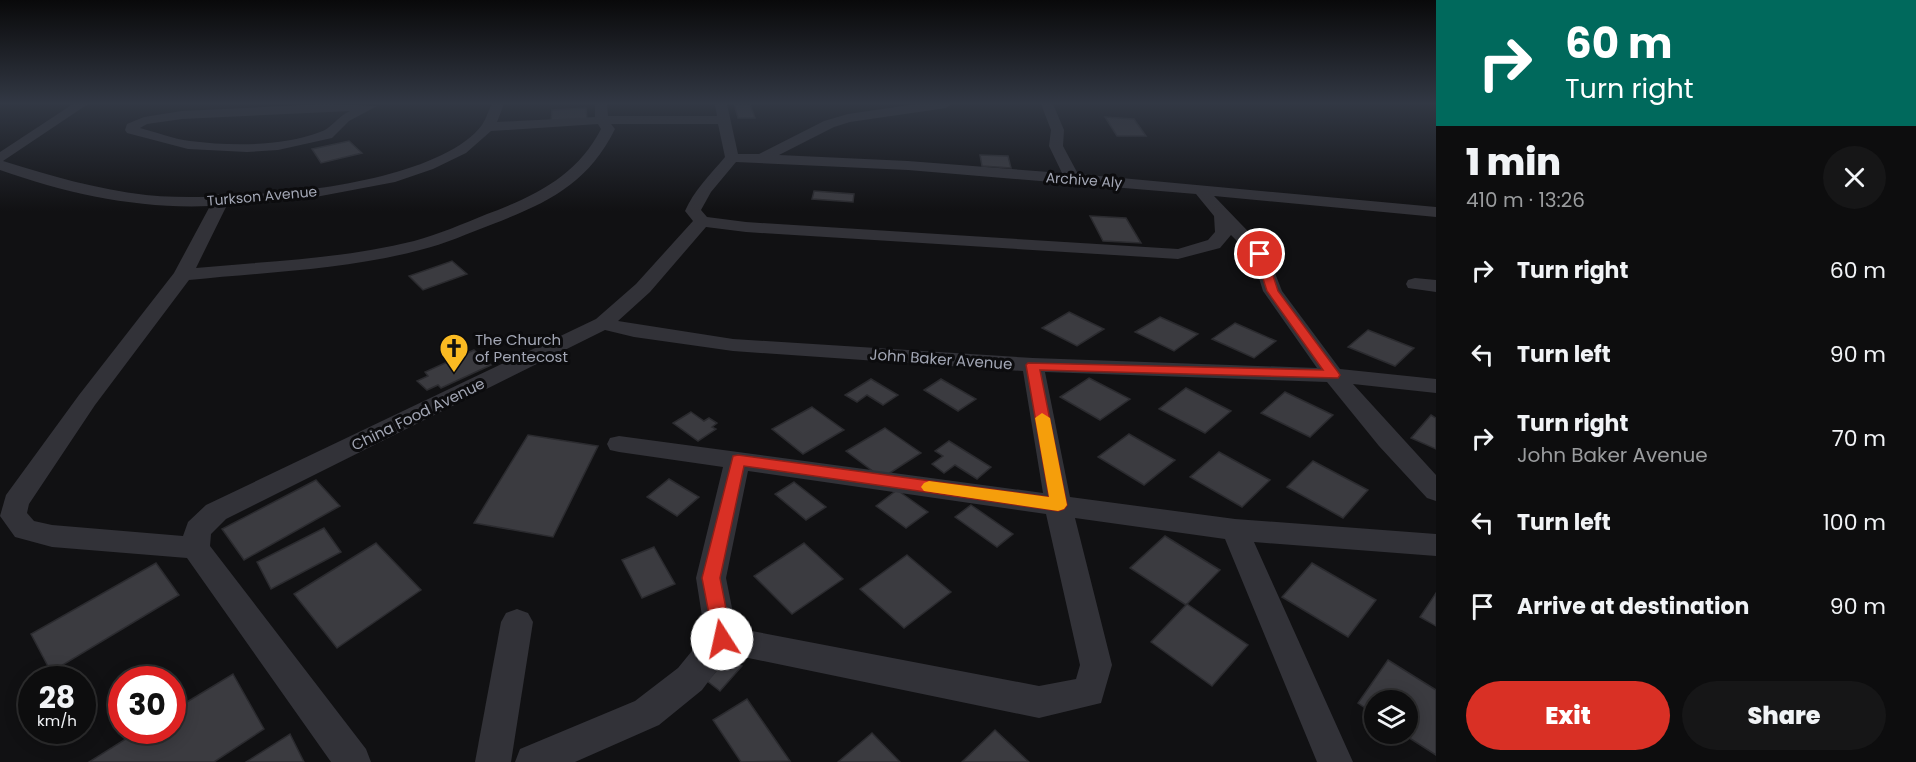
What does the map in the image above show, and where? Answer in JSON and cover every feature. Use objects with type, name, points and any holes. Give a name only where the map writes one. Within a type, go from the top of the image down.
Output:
[{"type":"street","points":[[0,158],[28,140]]},
{"type":"street","points":[[166,140],[188,145],[247,148],[278,146],[307,140]]},
{"type":"street","name":"Turkson Avenue","points":[[0,165],[62,187],[103,194],[190,202],[323,191],[412,172],[435,164],[464,148],[474,140]]},
{"type":"street","points":[[183,275],[319,262],[417,245],[532,203],[563,186],[588,161],[604,140]]},
{"type":"street","points":[[729,140],[732,158],[706,185],[696,201],[693,211],[702,221],[746,227],[1160,255],[1192,252],[1214,244],[1224,233],[1222,215]]},
{"type":"street","points":[[762,158],[798,140]]},
{"type":"street","points":[[1059,140],[1056,146],[1073,179]]},
{"type":"street","name":"Archive Aly","points":[[732,158],[762,158],[1199,188],[1284,199],[1436,212]]},
{"type":"street","points":[[1199,188],[1260,254],[1273,291],[1333,375],[1388,440],[1436,490]]},
{"type":"street","points":[[222,199],[183,275],[87,400],[16,502],[13,515],[25,529],[52,536],[195,548],[353,762]]},
{"type":"street","name":"China Food Avenue","points":[[195,548],[198,530],[216,512],[603,323],[643,288],[702,221]]},
{"type":"street","points":[[1415,284],[1436,286]]},
{"type":"street","name":"John Baker Avenue","points":[[603,323],[634,331],[733,345],[1033,365],[1333,375],[1436,386]]},
{"type":"street","points":[[722,639],[1039,702],[1089,692],[1096,665],[1058,505],[1033,365]]},
{"type":"street","points":[[619,444],[1235,530],[1436,545]]},
{"type":"street","points":[[533,762],[647,713],[690,679],[722,639],[711,578],[738,460]]},
{"type":"street","points":[[1235,530],[1335,762]]},
{"type":"street","points":[[493,762],[517,622]]},
{"type":"building","points":[[349,141],[362,153],[321,163],[312,149]]},
{"type":"building","points":[[980,155],[1008,156],[1011,168],[982,166]]},
{"type":"building","points":[[814,191],[854,194],[853,202],[812,199]]},
{"type":"building","points":[[1090,216],[1126,218],[1141,243],[1103,241]]},
{"type":"building","points":[[452,261],[467,274],[423,290],[409,276]]},
{"type":"building","points":[[1069,312],[1104,329],[1077,346],[1042,328]]},
{"type":"building","points":[[1160,317],[1198,334],[1174,351],[1135,332]]},
{"type":"building","points":[[1235,323],[1276,341],[1254,358],[1212,339]]},
{"type":"building","points":[[1368,330],[1414,348],[1395,366],[1348,347]]},
{"type":"building","points":[[474,350],[491,365],[441,388],[438,385],[427,390],[417,381],[428,376],[425,372]]},
{"type":"building","points":[[1089,378],[1130,399],[1100,420],[1060,397]]},
{"type":"building","points":[[871,379],[898,395],[883,405],[867,395],[857,402],[845,395]]},
{"type":"building","points":[[941,379],[976,399],[958,411],[924,390]]},
{"type":"building","points":[[1186,388],[1231,411],[1205,433],[1159,409]]},
{"type":"building","points":[[1285,392],[1333,415],[1310,437],[1261,413]]},
{"type":"building","points":[[812,407],[844,430],[803,454],[772,429]]},
{"type":"building","points":[[691,412],[704,421],[709,418],[717,423],[712,427],[716,429],[698,441],[673,423]]},
{"type":"building","points":[[1431,415],[1436,418],[1436,449],[1411,438]]},
{"type":"building","points":[[885,428],[921,453],[882,478],[846,451]]},
{"type":"building","points":[[1129,434],[1175,460],[1144,485],[1098,457]]},
{"type":"building","points":[[528,435],[598,446],[553,537],[474,523]]},
{"type":"building","points":[[949,441],[991,467],[977,479],[955,465],[944,473],[932,464],[943,456],[935,451]]},
{"type":"building","points":[[1219,452],[1270,480],[1242,507],[1190,477]]},
{"type":"building","points":[[1313,461],[1368,490],[1343,518],[1287,487]]},
{"type":"building","points":[[669,479],[699,497],[677,516],[647,497]]},
{"type":"building","points":[[316,480],[340,506],[244,560],[222,529]]},
{"type":"building","points":[[794,482],[826,507],[806,520],[775,494]]},
{"type":"building","points":[[897,490],[928,512],[906,528],[876,506]]},
{"type":"building","points":[[971,505],[1013,534],[997,547],[955,517]]},
{"type":"building","points":[[324,528],[341,552],[271,589],[257,562]]},
{"type":"building","points":[[1165,536],[1220,570],[1186,605],[1130,568]]},
{"type":"building","points":[[376,543],[421,590],[337,648],[294,594]]},
{"type":"building","points":[[804,543],[843,579],[792,614],[754,576]]},
{"type":"building","points":[[654,547],[675,584],[642,598],[622,560]]},
{"type":"building","points":[[907,555],[951,592],[904,628],[860,589]]},
{"type":"building","points":[[156,563],[179,595],[61,666],[48,666],[31,634]]},
{"type":"building","points":[[1312,563],[1376,600],[1348,637],[1282,597]]},
{"type":"building","points":[[1436,593],[1436,626],[1420,617]]},
{"type":"building","points":[[1187,604],[1248,645],[1212,686],[1151,642]]},
{"type":"building","points":[[729,657],[742,666],[720,691],[707,681]]},
{"type":"building","points":[[1388,660],[1436,690],[1436,755],[1418,744],[1418,690],[1367,690]]},
{"type":"building","points":[[233,674],[264,729],[214,762],[89,762],[118,744],[186,744],[186,703]]},
{"type":"building","points":[[1364,694],[1364,707],[1358,703]]},
{"type":"building","points":[[747,699],[790,761],[741,762],[713,720]]},
{"type":"building","points":[[995,730],[1029,762],[962,762]]},
{"type":"building","points":[[872,733],[900,762],[838,762]]},
{"type":"building","points":[[290,734],[304,762],[246,762]]},
{"type":"slow traffic","points":[[929,487],[1058,505],[1042,418]]},
{"type":"place","name":"The Church of Pentecost","points":[[454,374]]},
{"type":"route","points":[[722,639],[711,578],[738,460],[1058,505],[1033,365],[1333,375],[1273,291],[1260,254]]}]
